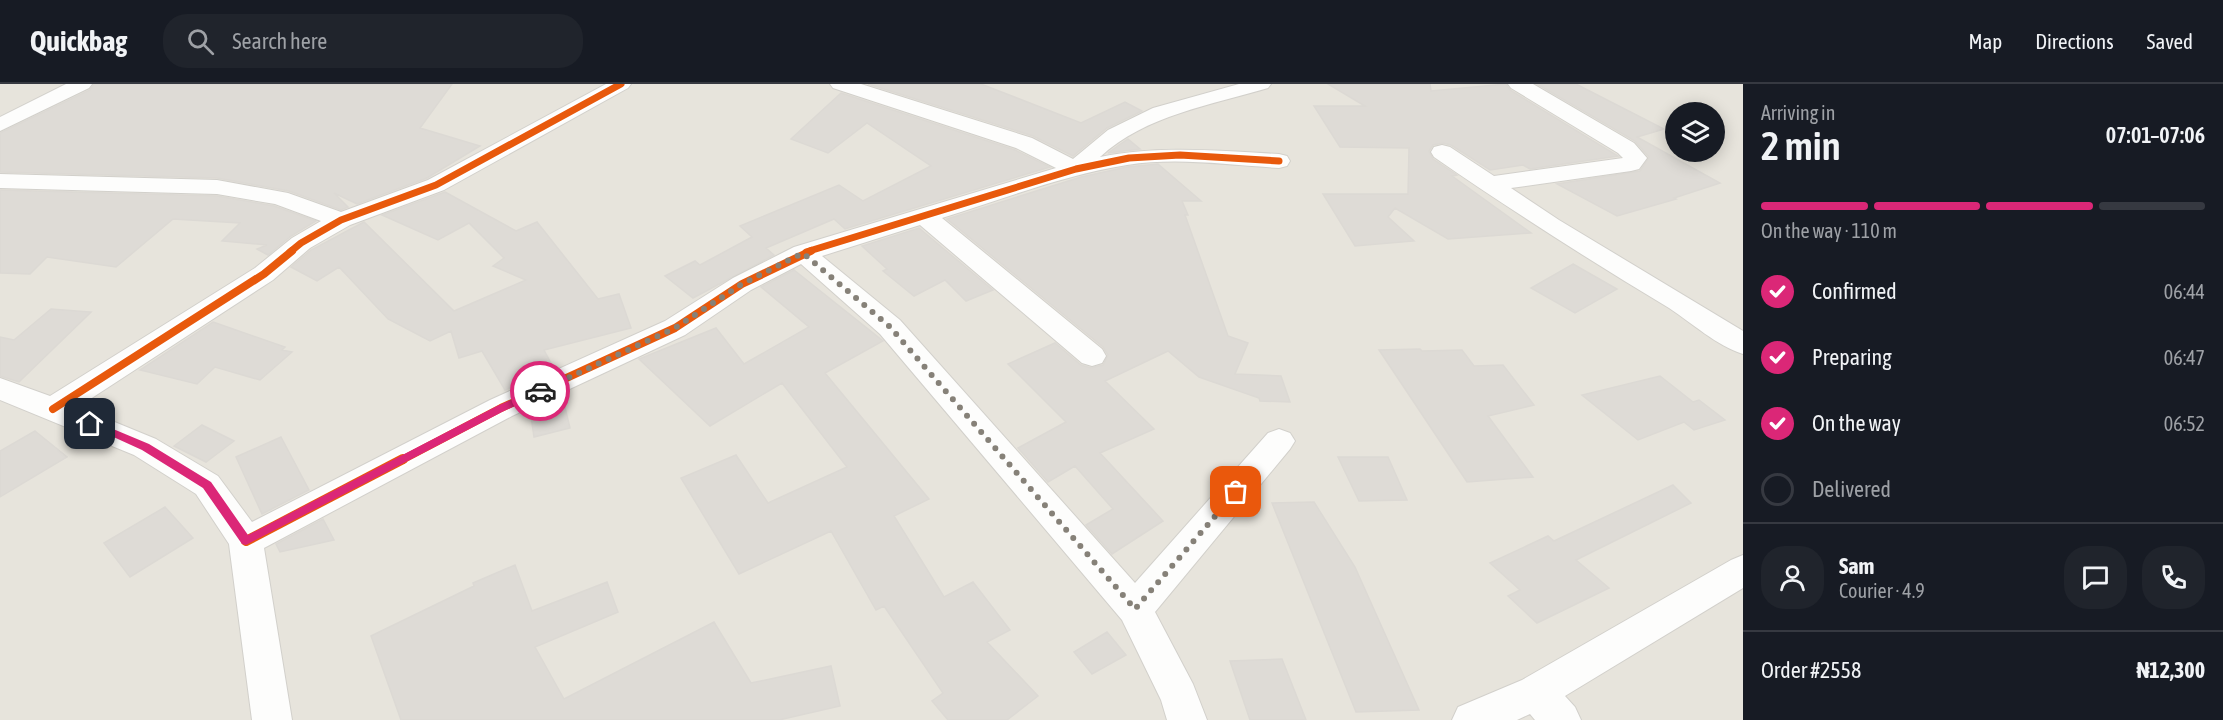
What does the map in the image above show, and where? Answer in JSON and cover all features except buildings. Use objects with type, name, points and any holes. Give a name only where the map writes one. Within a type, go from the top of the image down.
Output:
[{"type":"street","points":[[0,125],[82,84]]},
{"type":"street","points":[[53,409],[264,274],[301,243],[341,220],[436,185],[621,84]]},
{"type":"street","points":[[840,84],[1024,143],[1076,169]]},
{"type":"street","points":[[1076,169],[1093,149],[1132,124],[1171,109],[1261,84]]},
{"type":"street","points":[[1490,184],[1632,164],[1636,158],[1626,148],[1518,84]]},
{"type":"street","points":[[1442,152],[1550,225],[1698,314],[1743,344]]},
{"type":"street","points":[[246,541],[501,408],[675,328],[742,284],[803,253],[923,214],[1076,169],[1129,158],[1180,155],[1279,161]]},
{"type":"street","points":[[0,181],[216,187],[280,198],[341,220]]},
{"type":"street","points":[[923,214],[1092,356]]},
{"type":"street","points":[[803,253],[890,327],[1135,609],[1179,697],[1187,720]]},
{"type":"street","points":[[0,388],[145,447],[207,485],[246,541],[272,720]]},
{"type":"street","points":[[1135,609],[1279,441]]},
{"type":"street","points":[[1472,720],[1548,707],[1743,570]]},
{"type":"shaded area","points":[[0,84],[1743,84],[1743,720],[0,720]]},
{"type":"cycle path","points":[[53,409],[264,274],[301,243],[341,220],[436,185],[621,84]]},
{"type":"cycle path","points":[[246,541],[501,408],[675,328],[742,284],[803,253],[1076,169],[1129,158],[1180,155],[1279,161]]},
{"type":"way so far","points":[[540,391],[675,328],[742,284],[803,253],[890,327],[1135,609],[1236,492]]},
{"type":"route","points":[[90,424],[145,447],[207,485],[246,541],[501,408],[540,391]]}]
